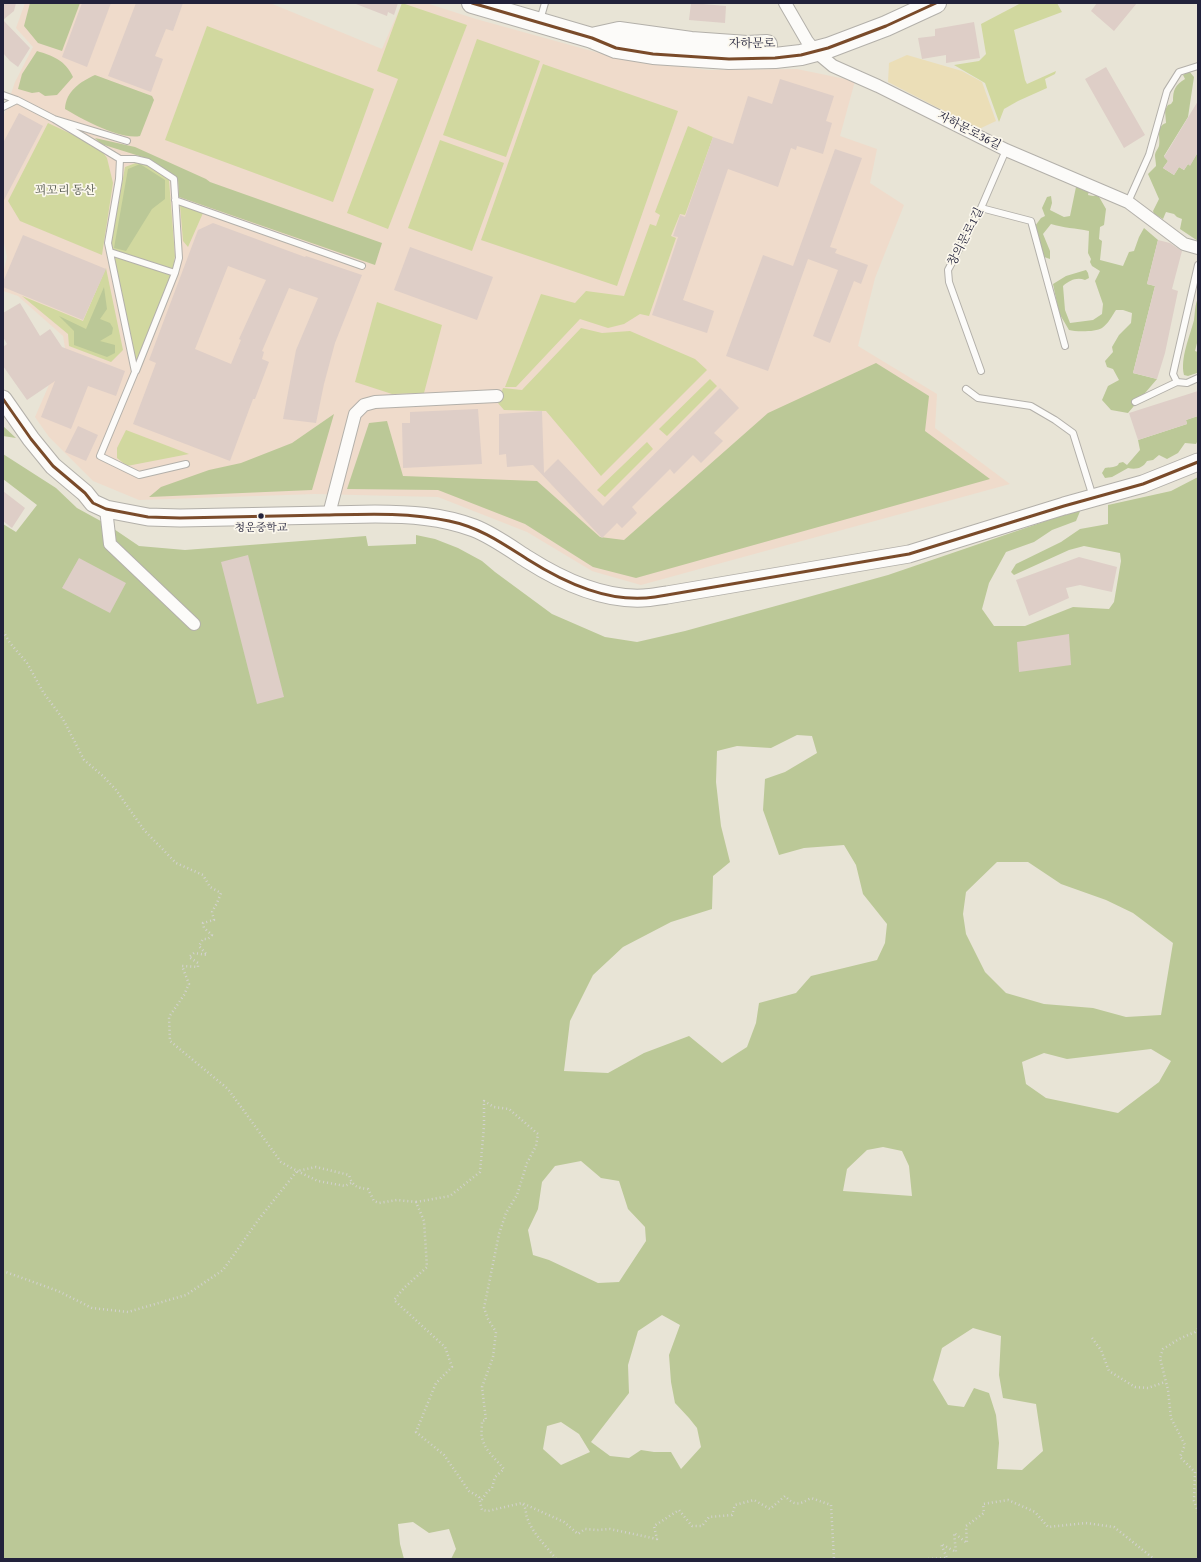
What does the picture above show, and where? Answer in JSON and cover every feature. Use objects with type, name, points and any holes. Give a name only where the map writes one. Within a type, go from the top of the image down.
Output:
[{"type":"main road","name":"자하문로","points":[[472,3],[542,12],[592,38],[616,48],[653,54],[730,60],[801,55],[811,46],[865,24],[906,3]]},
{"type":"main road","name":"자하문로","points":[[811,46],[828,48],[886,26],[936,3]]},
{"type":"street","points":[[785,3],[811,46]]},
{"type":"street","name":"자하문로36길","points":[[811,46],[833,66],[878,86],[1006,150],[1128,202],[1184,244],[1198,248]]},
{"type":"street","points":[[329,514],[355,414],[364,405],[375,402],[497,396]]},
{"type":"street","points":[[3,399],[31,439],[53,466],[85,493],[93,503],[106,509],[148,517],[180,518],[329,514],[407,514],[439,518],[475,528],[567,582],[606,593],[642,598],[667,596],[909,554],[1143,484],[1198,462]]},
{"type":"street","points":[[106,509],[110,544],[194,624]]},
{"type":"lane","points":[[1128,202],[1149,155],[1167,90],[1179,72],[1198,66]]},
{"type":"lane","points":[[3,95],[17,100],[54,119],[120,159],[135,159],[148,162],[174,179],[179,258],[175,272],[100,456],[139,475],[186,464]]},
{"type":"lane","points":[[3,107],[17,100]]},
{"type":"lane","points":[[54,119],[127,141]]},
{"type":"lane","name":"창의문로1길","points":[[981,372],[948,276],[948,270],[981,208],[1006,150]]},
{"type":"lane","points":[[120,159],[119,180],[108,243],[135,372]]},
{"type":"lane","points":[[175,200],[362,266]]},
{"type":"lane","points":[[981,208],[1031,221],[1065,346]]},
{"type":"lane","points":[[110,252],[175,272]]},
{"type":"lane","points":[[1177,382],[1173,374],[1198,265]]},
{"type":"lane","points":[[1135,402],[1177,382],[1187,383],[1198,378]]},
{"type":"lane","points":[[966,389],[978,398],[1031,406],[1055,420],[1073,433],[1093,498]]},
{"type":"path","points":[[3,631],[10,643],[26,663],[43,692],[63,719],[84,760],[103,776],[116,790],[144,830],[176,863],[203,875],[210,887],[221,893],[212,912],[214,920],[203,923],[204,928],[212,935],[208,939],[203,939],[199,946],[207,955],[194,954],[189,957],[198,963],[198,967],[182,966],[189,984],[184,995],[169,1017],[170,1040],[228,1089],[281,1162],[318,1181],[345,1186],[351,1183]]},
{"type":"path","points":[[3,1271],[58,1291],[92,1308],[128,1312],[186,1295],[223,1270],[258,1219],[297,1171],[316,1167],[349,1175],[351,1183],[358,1188],[368,1189],[374,1201],[379,1203],[397,1200],[416,1202],[450,1196],[480,1172],[484,1126],[484,1101],[494,1107],[509,1109],[538,1134],[536,1146],[527,1163],[517,1195],[506,1213],[499,1234],[484,1308],[488,1319],[496,1332],[493,1357],[482,1387],[486,1420],[482,1421],[482,1438],[490,1454],[496,1458],[504,1469],[495,1477],[492,1488],[487,1492],[481,1502]]},
{"type":"path","points":[[416,1202],[424,1221],[427,1267],[404,1288],[394,1300],[445,1347],[452,1366],[436,1383],[416,1432],[444,1455],[469,1491],[479,1497],[482,1510],[488,1511],[522,1503],[564,1522],[578,1534],[585,1529],[610,1529],[657,1539],[654,1526],[680,1510],[692,1526],[702,1526],[709,1517],[732,1515],[735,1505],[754,1500],[770,1509],[785,1496],[790,1502],[799,1504],[811,1498],[831,1505],[834,1559]]},
{"type":"path","points":[[1198,1329],[1178,1338],[1163,1349],[1160,1358],[1171,1418],[1185,1445],[1180,1457],[1194,1472],[1194,1501],[1198,1512]]},
{"type":"path","points":[[1092,1338],[1101,1350],[1109,1371],[1134,1387],[1148,1388],[1165,1382]]},
{"type":"path","points":[[928,1559],[947,1558],[941,1544],[956,1552],[954,1533],[967,1543],[966,1526],[984,1513],[983,1504],[1008,1500],[1035,1512],[1048,1527],[1086,1523],[1114,1527],[1154,1559]]},
{"type":"path","points":[[522,1503],[526,1507],[527,1520],[541,1541],[556,1559]]},
{"type":"shaded area","points":[[25,3],[270,3],[382,49],[402,3],[426,3],[476,19],[617,58],[708,70],[797,69],[855,81],[840,136],[877,149],[870,183],[904,205],[875,278],[858,346],[937,394],[935,428],[1010,484],[641,585],[592,571],[527,532],[438,497],[315,494],[139,500],[93,481],[49,437],[35,417],[65,348],[63,336],[18,296],[3,291],[3,274],[7,257],[3,238],[3,118],[15,82],[33,47],[16,28]]},
{"type":"green space","points":[[30,3],[80,3],[62,51],[38,43],[24,26]]},
{"type":"green space","points":[[402,3],[467,25],[388,229],[347,213],[398,79],[377,71]]},
{"type":"green space","points":[[1021,3],[1057,3],[1062,12],[1014,30],[1027,84],[1056,71],[1055,74],[1045,79],[1047,88],[1004,109],[999,122],[985,83],[954,65],[979,61],[986,54],[981,24]]},
{"type":"green space","points":[[207,26],[374,89],[333,202],[165,140]]},
{"type":"green space","points":[[477,39],[540,61],[506,157],[443,135]]},
{"type":"green space","points":[[37,51],[58,60],[66,66],[73,77],[57,95],[45,96],[39,92],[32,93],[18,89],[22,74]]},
{"type":"green space","points":[[543,64],[678,111],[617,286],[481,240]]},
{"type":"green space","points":[[1189,71],[1194,77],[1188,117],[1164,156],[1168,161],[1163,168],[1174,175],[1179,167],[1184,170],[1188,164],[1190,165],[1198,152],[1198,241],[1180,229],[1182,219],[1174,214],[1166,212],[1163,219],[1154,214],[1153,211],[1159,199],[1148,174],[1156,166],[1155,153],[1159,146],[1159,130],[1166,123],[1165,110],[1173,101],[1173,94],[1177,86],[1185,79],[1183,75]]},
{"type":"green space","points":[[95,75],[152,96],[154,100],[140,136],[122,135],[112,132],[101,128],[65,109],[71,92],[79,84]]},
{"type":"green space","name":"꾀꼬리 동산","points":[[48,123],[99,147],[107,158],[113,183],[102,255],[20,221],[8,201]]},
{"type":"green space","points":[[688,126],[713,137],[685,215],[680,214],[671,236],[676,238],[649,316],[640,314],[624,324],[608,328],[580,319],[516,387],[505,387],[541,294],[575,303],[586,291],[624,296],[650,224],[656,226],[660,215],[655,212]]},
{"type":"green space","points":[[95,138],[135,147],[210,182],[382,243],[375,265],[179,197],[178,179],[149,159],[101,144]]},
{"type":"green space","points":[[440,140],[504,163],[472,251],[408,228]]},
{"type":"green space","points":[[141,161],[169,180],[175,256],[173,269],[112,251],[111,244],[125,167]]},
{"type":"green space","points":[[140,164],[165,180],[165,199],[152,209],[126,251],[114,248],[128,169]]},
{"type":"green space","points":[[1082,186],[1089,191],[1088,195],[1098,195],[1106,209],[1104,225],[1100,227],[1099,239],[1102,241],[1100,260],[1123,266],[1129,252],[1134,251],[1144,228],[1158,240],[1147,284],[1155,286],[1133,373],[1157,379],[1128,413],[1111,410],[1102,400],[1108,386],[1119,380],[1113,369],[1107,367],[1105,361],[1113,352],[1112,347],[1119,335],[1131,323],[1132,313],[1123,310],[1116,310],[1110,320],[1102,328],[1086,331],[1069,330],[1059,313],[1053,284],[1066,276],[1086,270],[1089,278],[1085,280],[1074,280],[1063,286],[1065,310],[1070,323],[1093,320],[1102,314],[1103,304],[1095,281],[1100,271],[1092,266],[1090,262],[1091,259],[1088,253],[1089,231],[1051,224],[1043,234],[1050,251],[1050,259],[1044,257],[1035,226],[1041,218],[1045,216],[1042,208],[1047,197],[1051,196],[1052,203],[1050,210],[1064,217],[1070,216],[1076,187]]},
{"type":"green space","points":[[180,205],[203,213],[188,247],[183,241]]},
{"type":"green space","points":[[114,256],[171,275],[136,364]]},
{"type":"green space","points":[[106,268],[123,350],[111,362],[69,346],[68,334],[22,296],[83,321]]},
{"type":"green space","points":[[104,287],[107,309],[100,319],[110,323],[113,328],[112,334],[100,341],[115,345],[115,353],[107,357],[74,345],[74,331],[59,316],[86,329]]},
{"type":"green space","points":[[1198,298],[1198,339],[1195,351],[1198,352],[1197,373],[1188,376],[1184,375],[1183,361],[1194,320]]},
{"type":"green space","points":[[377,302],[442,325],[424,393],[392,394],[355,382]]},
{"type":"green space","points":[[581,328],[602,333],[630,331],[695,359],[707,370],[601,476],[546,411],[504,410],[498,403],[503,388],[522,390]]},
{"type":"green space","points":[[876,363],[929,396],[925,431],[990,479],[636,578],[593,567],[525,524],[438,490],[347,489],[369,423],[387,421],[403,476],[537,481],[600,537],[624,540],[768,413]]},
{"type":"green space","points":[[710,379],[717,386],[667,436],[659,429]]},
{"type":"green space","points":[[334,414],[312,490],[149,497],[161,487],[209,470],[241,463],[292,443]]},
{"type":"green space","points":[[1198,416],[1198,440],[1196,444],[1185,443],[1178,453],[1167,459],[1159,455],[1153,460],[1147,461],[1139,468],[1128,468],[1112,477],[1105,478],[1102,473],[1105,468],[1115,467],[1119,463],[1123,462],[1127,465],[1140,450],[1138,440],[1187,424],[1186,420]]},
{"type":"green space","points":[[3,426],[16,438],[3,436]]},
{"type":"green space","points":[[126,430],[189,454],[127,466],[117,458],[117,448]]},
{"type":"green space","points":[[647,442],[653,449],[605,497],[597,490]]},
{"type":"green space","points":[[3,454],[56,488],[77,508],[108,525],[139,546],[185,550],[366,536],[368,546],[416,544],[416,535],[435,539],[458,548],[482,561],[552,614],[605,637],[637,642],[685,631],[888,575],[1081,509],[1076,521],[1052,530],[1034,542],[1006,552],[989,583],[982,609],[994,626],[1025,626],[1073,607],[1109,609],[1114,602],[1121,561],[1120,553],[1084,546],[1069,550],[1014,575],[1011,572],[1016,564],[1061,542],[1080,529],[1108,524],[1108,505],[1171,491],[1198,477],[1198,1559],[451,1559],[456,1549],[449,1529],[429,1533],[413,1522],[398,1524],[400,1544],[404,1559],[3,1559],[3,524],[16,532],[37,505],[3,479]],"holes":[[[797,735],[812,736],[817,753],[785,772],[765,779],[763,810],[779,855],[804,848],[844,845],[856,865],[863,894],[887,924],[885,943],[877,960],[811,976],[796,993],[759,1003],[756,1023],[747,1047],[722,1063],[689,1036],[644,1053],[608,1073],[564,1071],[570,1021],[593,975],[623,947],[671,922],[712,909],[713,876],[730,862],[721,826],[716,782],[717,751],[737,746],[771,748]],[[997,862],[1028,862],[1061,884],[1106,900],[1133,913],[1173,943],[1161,1015],[1126,1017],[1093,1008],[1044,1004],[1006,993],[985,972],[966,934],[963,914],[966,892]],[[1151,1049],[1171,1061],[1159,1082],[1118,1113],[1046,1098],[1026,1084],[1022,1062],[1044,1053],[1067,1059]],[[883,1147],[902,1151],[909,1166],[912,1196],[843,1191],[847,1169],[867,1150]],[[581,1161],[601,1178],[619,1181],[628,1209],[645,1227],[646,1241],[619,1282],[598,1283],[549,1260],[533,1255],[528,1230],[538,1209],[542,1182],[555,1166]],[[662,1315],[680,1325],[669,1355],[671,1382],[675,1403],[697,1428],[701,1447],[681,1469],[671,1452],[641,1450],[629,1458],[610,1456],[591,1442],[629,1393],[628,1365],[638,1331]],[[973,1328],[1001,1336],[999,1375],[1003,1398],[1036,1404],[1043,1451],[1022,1470],[997,1469],[999,1443],[996,1415],[989,1393],[974,1388],[964,1407],[948,1405],[933,1380],[942,1348]],[[561,1422],[579,1434],[590,1452],[561,1465],[543,1449],[547,1426]]]},
{"type":"sand","points":[[907,55],[962,71],[982,82],[996,121],[979,129],[888,82],[889,63]]},
{"type":"building","points":[[3,3],[16,3],[14,11],[3,20]]},
{"type":"building","points":[[82,3],[111,3],[87,67],[62,57]]},
{"type":"building","points":[[136,3],[183,3],[173,31],[166,29],[155,56],[163,59],[151,92],[108,76]]},
{"type":"building","points":[[356,3],[398,3],[394,15],[388,12],[387,16]]},
{"type":"building","points":[[691,3],[726,6],[725,23],[689,20]]},
{"type":"building","points":[[1097,3],[1137,3],[1114,31],[1091,11]]},
{"type":"building","points":[[3,20],[30,48],[18,67],[3,53]]},
{"type":"building","points":[[974,22],[980,58],[946,63],[946,55],[922,59],[918,38],[935,36],[935,29]]},
{"type":"building","points":[[1106,67],[1145,135],[1124,148],[1085,79]]},
{"type":"building","points":[[780,79],[834,96],[826,121],[832,123],[823,154],[797,146],[796,150],[791,148],[778,187],[728,169],[683,300],[714,311],[707,333],[652,315],[678,237],[673,236],[680,215],[685,217],[713,137],[733,144],[748,96],[772,104]]},
{"type":"building","points":[[1198,101],[1198,152],[1190,166],[1188,164],[1184,170],[1179,167],[1174,175],[1163,168],[1168,161],[1164,157]]},
{"type":"building","points":[[19,113],[43,126],[3,202],[3,143]]},
{"type":"building","points":[[835,149],[862,158],[830,247],[837,249],[835,253],[868,265],[861,284],[854,281],[830,343],[813,336],[838,270],[808,259],[768,371],[726,356],[763,255],[793,266]]},
{"type":"building","points":[[213,223],[305,257],[306,256],[362,275],[335,343],[324,384],[316,423],[283,419],[296,350],[318,298],[289,288],[262,351],[264,352],[262,359],[269,362],[255,399],[253,399],[230,461],[133,424],[156,363],[149,360],[198,230]],"holes":[[[228,266],[266,280],[239,339],[241,340],[231,364],[195,349]]]},
{"type":"building","points":[[23,235],[106,269],[83,320],[3,287],[3,282]]},
{"type":"building","points":[[1158,240],[1170,243],[1182,251],[1172,289],[1178,291],[1165,353],[1157,379],[1133,373],[1155,286],[1147,284]]},
{"type":"building","points":[[410,247],[493,277],[477,320],[394,290]]},
{"type":"building","points":[[20,303],[40,336],[50,329],[62,347],[125,371],[116,396],[88,386],[71,429],[41,417],[55,381],[27,400],[3,366],[3,347],[7,344],[3,337],[3,313]]},
{"type":"building","points":[[720,388],[739,408],[714,433],[723,441],[701,463],[693,455],[674,474],[670,469],[632,507],[637,513],[622,528],[617,523],[602,538],[533,465],[507,467],[506,454],[499,455],[499,414],[542,411],[544,473],[558,459],[603,506]]},
{"type":"building","points":[[1198,391],[1198,416],[1186,420],[1187,424],[1138,440],[1129,413]]},
{"type":"building","points":[[478,409],[482,464],[403,468],[402,423],[410,423],[410,412]]},
{"type":"building","points":[[78,426],[98,435],[86,461],[65,452]]},
{"type":"building","points":[[3,491],[25,508],[12,528],[3,521]]},
{"type":"building","points":[[248,555],[284,697],[257,704],[221,562]]},
{"type":"building","points":[[1079,557],[1117,567],[1112,592],[1080,585],[1066,588],[1069,598],[1029,616],[1016,580]]},
{"type":"building","points":[[79,558],[126,583],[110,613],[62,588]]},
{"type":"building","points":[[1069,634],[1071,665],[1019,672],[1017,642]]},
{"type":"transit line","points":[[472,3],[592,38],[616,48],[653,54],[729,59],[775,58],[801,55],[828,48],[886,26],[936,3]]},
{"type":"transit line","points":[[3,399],[31,439],[53,466],[85,493],[93,503],[106,509],[148,517],[180,518],[371,514],[434,518],[460,524],[480,531],[542,568],[588,590],[621,597],[638,598],[655,597],[909,554],[1064,506],[1143,484],[1198,462]]},
{"type":"place","name":"청운중학교","points":[[261,516]]}]
